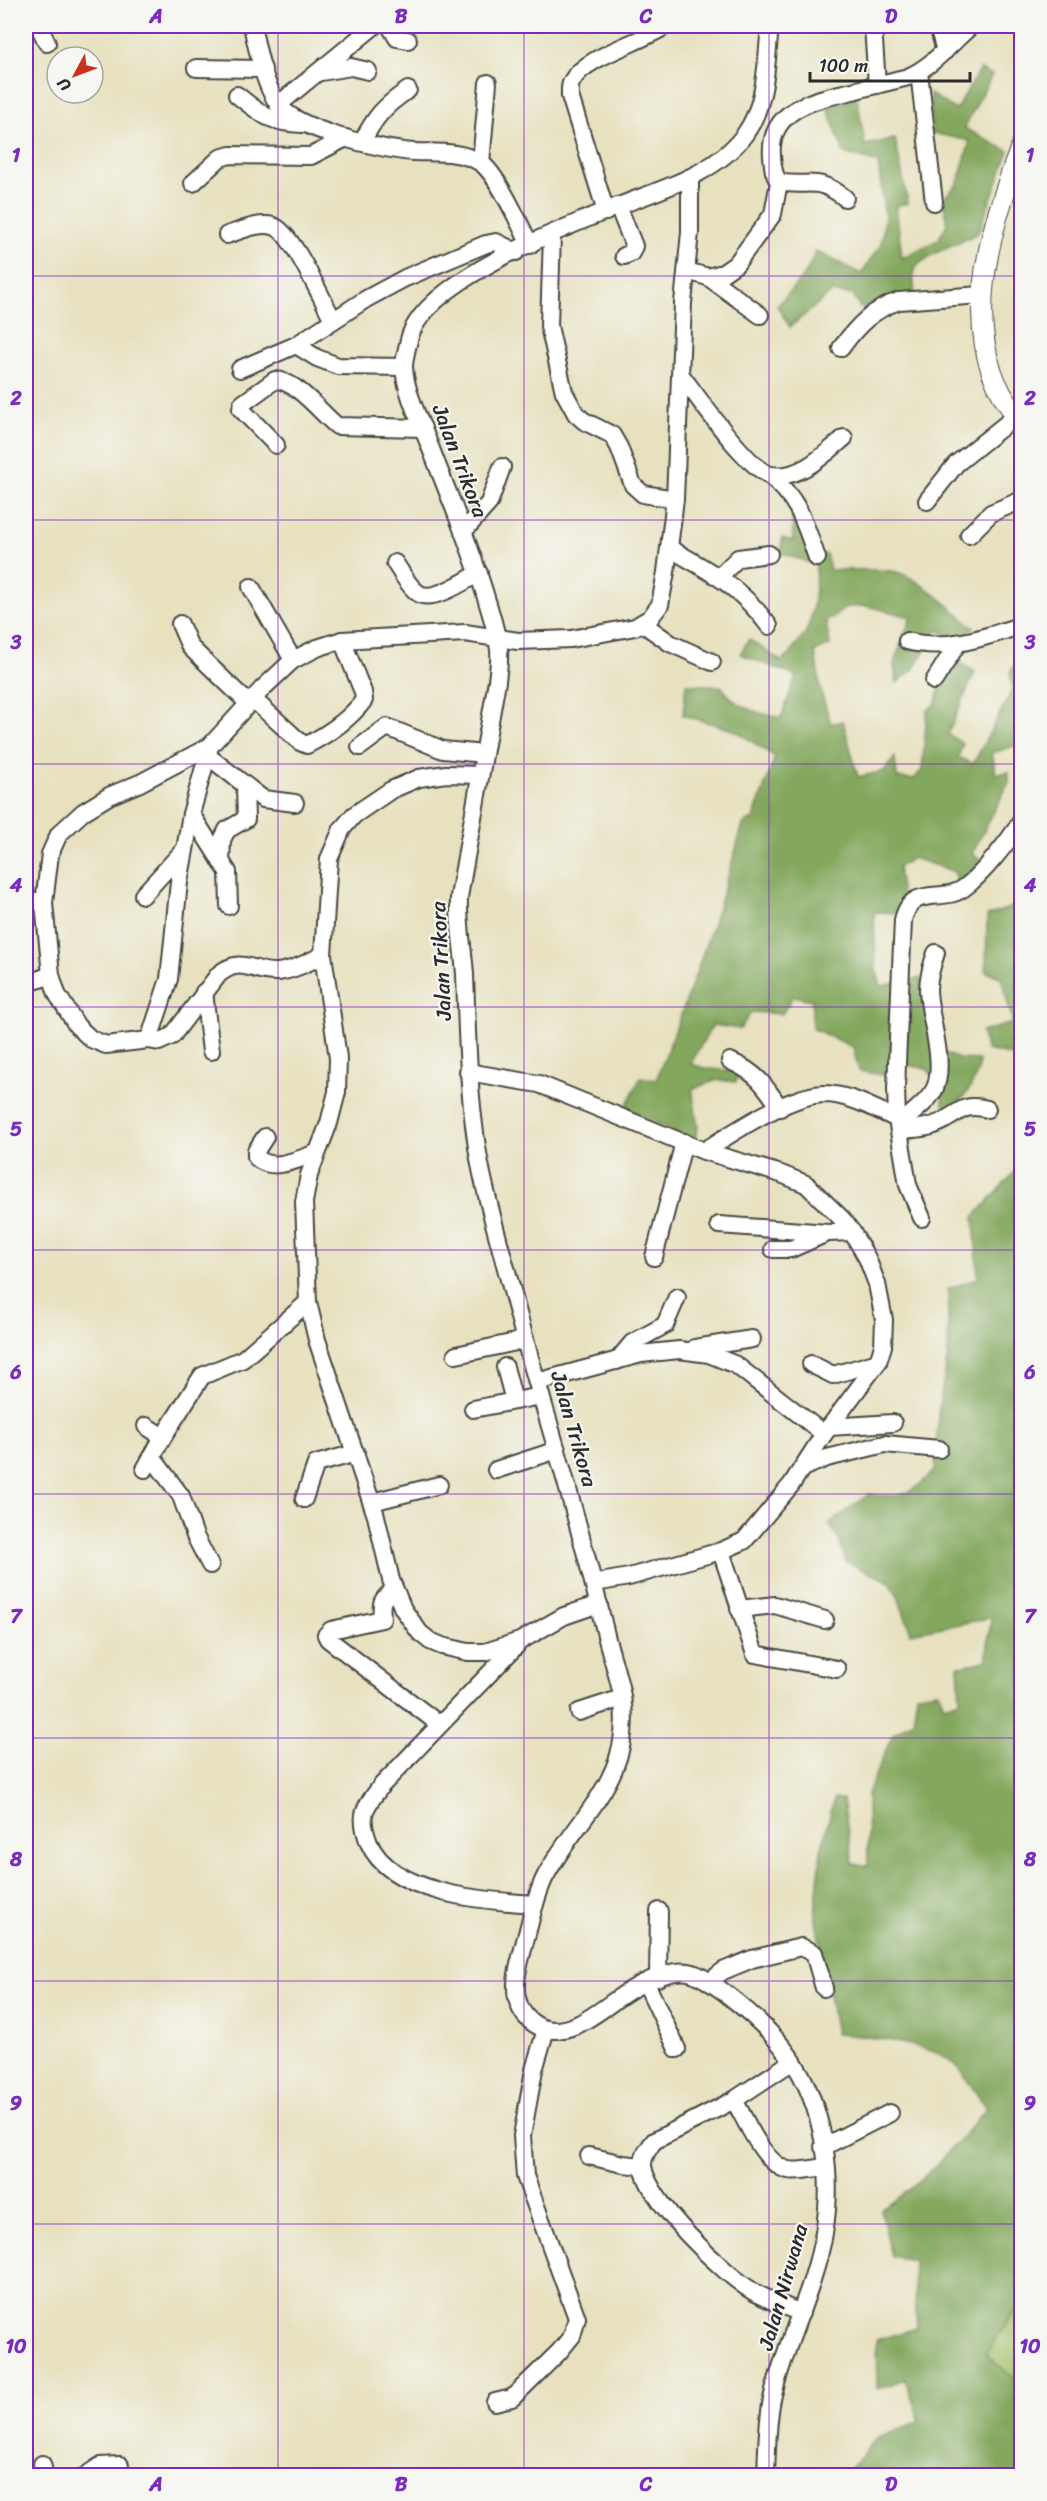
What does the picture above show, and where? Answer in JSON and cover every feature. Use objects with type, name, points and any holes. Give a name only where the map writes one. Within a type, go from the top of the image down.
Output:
[{"type":"main road","points":[[1019,419],[1000,392],[987,354],[981,295],[998,211],[1022,144]]},
{"type":"street","points":[[39,26],[47,43]]},
{"type":"street","points":[[252,26],[263,69],[278,105],[302,124]]},
{"type":"street","points":[[278,105],[374,26]]},
{"type":"street","points":[[390,26],[398,38],[408,40]]},
{"type":"street","points":[[624,256],[631,252],[634,246],[612,209],[570,96],[572,81],[586,68],[606,55],[656,33],[665,26]]},
{"type":"street","name":"Jalan Trikora","points":[[541,2027],[524,2015],[518,2002],[516,1976],[535,1904],[547,1874],[611,1778],[621,1745],[622,1698],[595,1584],[525,1340],[477,1153],[468,1072],[465,970],[458,921],[459,897],[497,681],[499,652],[497,636],[479,573],[412,401],[404,368],[412,330],[434,302],[454,285],[485,266],[523,248],[690,178],[724,156],[744,135],[755,116],[764,81],[770,26]]},
{"type":"street","points":[[873,26],[878,85]]},
{"type":"street","points":[[938,26],[945,51]]},
{"type":"street","points":[[845,198],[821,182],[793,185],[779,182],[774,175],[771,141],[778,125],[806,103],[919,72],[971,26]]},
{"type":"street","points":[[315,73],[343,67],[368,71]]},
{"type":"street","points":[[196,68],[263,69]]},
{"type":"street","points":[[919,72],[934,202]]},
{"type":"street","points":[[481,163],[489,83]]},
{"type":"street","points":[[193,183],[220,158],[230,155],[311,156],[354,140],[390,102],[408,90]]},
{"type":"street","points":[[237,94],[266,118],[284,123],[302,124],[394,150],[464,156],[481,163],[506,199],[523,248]]},
{"type":"street","points":[[323,956],[302,966],[276,972],[248,965],[229,966],[204,992],[172,1036],[159,1042],[149,1040],[106,1045],[92,1039],[77,1026],[57,994],[51,975],[44,903],[50,854],[59,834],[83,812],[110,796],[209,751],[251,702],[293,660],[317,648],[342,640],[465,633],[497,636],[518,641],[572,639],[635,627],[650,618],[660,605],[675,499],[690,178]]},
{"type":"street","points":[[708,277],[723,273],[736,264],[762,231],[773,214],[779,182]]},
{"type":"street","points":[[227,235],[251,227],[271,225],[277,227],[294,245],[333,320]]},
{"type":"street","points":[[552,235],[549,326],[564,392],[576,414],[584,421],[612,435],[633,484],[643,494],[675,499]]},
{"type":"street","points":[[240,369],[296,345],[333,320],[405,278],[486,244],[496,242],[523,248]]},
{"type":"street","points":[[687,271],[708,277],[760,315]]},
{"type":"street","points":[[841,348],[856,327],[888,305],[899,301],[981,295]]},
{"type":"street","points":[[296,345],[317,358],[338,366],[404,368]]},
{"type":"street","points":[[681,375],[753,465],[785,488],[796,503],[817,558]]},
{"type":"street","points":[[276,444],[241,409],[242,404],[275,380],[280,380],[299,390],[337,426],[423,428]]},
{"type":"street","points":[[927,501],[956,464],[1019,419]]},
{"type":"street","points":[[769,475],[781,475],[813,464],[844,438]]},
{"type":"street","points":[[463,532],[489,503],[502,467]]},
{"type":"street","points":[[969,535],[991,513],[1022,500]]},
{"type":"street","points":[[669,548],[720,576],[754,604],[769,626]]},
{"type":"street","points":[[720,576],[738,558],[769,554]]},
{"type":"street","points":[[395,563],[416,592],[426,597],[434,596],[479,573]]},
{"type":"street","points":[[250,587],[293,660]]},
{"type":"street","points":[[642,623],[670,643],[712,662]]},
{"type":"street","points":[[180,624],[190,647],[251,702],[300,742],[307,745],[345,719],[363,700],[363,692],[342,640]]},
{"type":"street","points":[[907,640],[926,645],[958,643],[1022,625]]},
{"type":"street","points":[[934,681],[958,643]]},
{"type":"street","points":[[360,747],[387,727],[427,746],[484,754]]},
{"type":"street","points":[[209,751],[245,787],[263,800],[295,803]]},
{"type":"street","points":[[149,1040],[169,979],[191,814],[209,751]]},
{"type":"street","points":[[480,775],[446,774],[419,778],[391,790],[354,815],[342,829],[329,859],[323,956],[338,1058],[338,1092],[309,1176],[304,1202],[308,1302],[317,1340],[372,1502],[394,1589],[410,1620],[430,1641],[450,1648],[477,1652],[496,1650],[520,1641],[564,1616],[599,1604]]},
{"type":"street","points":[[221,862],[222,840],[227,830],[246,819],[245,787]]},
{"type":"street","points":[[191,814],[229,879],[229,906]]},
{"type":"street","points":[[922,1218],[908,1185],[896,1088],[903,920],[911,902],[923,896],[956,892],[965,888],[1004,847],[1022,820]]},
{"type":"street","points":[[142,894],[185,850]]},
{"type":"street","points":[[26,899],[44,903]]},
{"type":"street","points":[[899,1125],[931,1095],[937,1077],[937,1052],[928,990],[930,972],[936,953]]},
{"type":"street","points":[[26,984],[51,975]]},
{"type":"street","points":[[204,992],[211,1051]]},
{"type":"street","points":[[730,1061],[747,1068],[758,1078],[780,1108]]},
{"type":"street","points":[[468,1072],[539,1084],[704,1150],[806,1184],[852,1232],[867,1258],[877,1284],[884,1320],[883,1346],[878,1362],[827,1430],[802,1468],[744,1541],[721,1551],[629,1577],[595,1584]]},
{"type":"street","points":[[704,1150],[780,1108],[822,1094],[836,1095],[856,1101],[899,1125],[922,1128],[938,1124],[964,1107],[974,1105],[987,1109]]},
{"type":"street","points":[[265,1137],[256,1151],[256,1157],[267,1164],[282,1164],[317,1153]]},
{"type":"street","points":[[654,1257],[684,1142]]},
{"type":"street","points":[[719,1225],[828,1233],[852,1232]]},
{"type":"street","points":[[773,1249],[792,1249],[828,1233]]},
{"type":"street","points":[[617,1361],[632,1343],[665,1325],[677,1297]]},
{"type":"street","points":[[210,1565],[195,1536],[181,1496],[149,1463],[202,1376],[243,1359],[308,1302]]},
{"type":"street","points":[[473,1409],[514,1401],[539,1389],[641,1354],[752,1339]]},
{"type":"street","points":[[456,1355],[525,1340]]},
{"type":"street","points":[[679,1350],[709,1354],[736,1365],[827,1430],[893,1423]]},
{"type":"street","points":[[811,1364],[833,1375],[878,1362]]},
{"type":"street","points":[[505,1367],[514,1401]]},
{"type":"street","points":[[146,1426],[163,1437]]},
{"type":"street","points":[[802,1468],[827,1458],[885,1444],[939,1449]]},
{"type":"street","points":[[496,1470],[557,1450]]},
{"type":"street","points":[[304,1499],[316,1464],[356,1453]]},
{"type":"street","points":[[372,1502],[439,1485]]},
{"type":"street","points":[[721,1551],[754,1654],[837,1669]]},
{"type":"street","points":[[394,1589],[380,1605],[382,1618],[331,1630],[326,1635],[328,1639],[439,1724]]},
{"type":"street","points":[[739,1609],[775,1605],[825,1620]]},
{"type":"street","points":[[520,1641],[382,1785],[367,1808],[363,1817],[363,1826],[371,1847],[392,1869],[414,1882],[443,1892],[480,1899],[535,1904]]},
{"type":"street","points":[[477,1652],[486,1676]]},
{"type":"street","points":[[579,1712],[622,1698]]},
{"type":"street","points":[[659,1911],[652,1981],[677,2049]]},
{"type":"street","points":[[709,1982],[734,1965],[801,1947],[814,1953],[824,1988]]},
{"type":"street","name":"Jalan Nirwana","points":[[541,2027],[560,2030],[569,2028],[594,2015],[629,1990],[687,1971],[728,1995],[772,2034],[793,2061],[814,2105],[826,2167],[827,2210],[824,2236],[773,2396],[767,2430],[766,2475]]},
{"type":"street","points":[[495,2402],[512,2398],[559,2352],[572,2336],[577,2318],[525,2176],[522,2136],[541,2027]]},
{"type":"street","points":[[793,2061],[734,2100],[654,2141],[646,2151],[643,2166],[645,2178],[661,2201],[713,2260],[755,2293],[801,2313]]},
{"type":"street","points":[[734,2100],[766,2155],[776,2164],[791,2170],[826,2167]]},
{"type":"street","points":[[823,2147],[890,2113]]},
{"type":"street","points":[[589,2156],[643,2166]]},
{"type":"street","points":[[85,2475],[100,2466],[120,2465]]},
{"type":"green space","points":[[980,69],[992,75],[964,128],[1009,151],[978,233],[934,254],[919,264],[914,275],[915,293],[860,308],[853,295],[832,292],[790,327],[777,306],[806,273],[816,251],[861,274],[881,244],[885,217],[878,163],[844,153],[827,107],[857,97],[865,145],[895,139],[908,203],[896,206],[902,258],[938,240],[947,224],[943,199],[958,183],[970,141],[932,133],[930,94],[956,110]]},
{"type":"green space","points":[[804,499],[818,555],[826,554],[830,570],[876,570],[901,573],[923,585],[974,628],[961,638],[936,631],[913,670],[896,683],[894,663],[911,617],[867,606],[847,607],[826,622],[830,645],[815,652],[821,692],[831,724],[843,721],[858,777],[884,771],[895,757],[897,778],[914,779],[922,770],[927,711],[936,703],[942,676],[959,662],[975,672],[948,734],[963,744],[958,757],[973,764],[1013,689],[1010,672],[1019,658],[1021,659],[1021,744],[992,753],[996,774],[1009,772],[1009,782],[972,854],[989,864],[958,896],[955,872],[913,858],[898,867],[904,913],[874,912],[876,970],[881,986],[921,978],[938,1050],[959,1059],[979,1060],[978,1068],[968,1091],[945,1116],[940,1084],[926,1068],[897,1064],[889,1076],[859,1071],[853,1047],[812,1028],[812,1000],[793,996],[782,1014],[751,1012],[740,1029],[713,1025],[690,1063],[703,1068],[739,1073],[736,1082],[717,1080],[692,1089],[698,1127],[694,1142],[625,1108],[641,1077],[656,1080],[703,954],[743,824],[753,819],[775,757],[736,731],[683,715],[686,684],[721,686],[740,705],[762,714],[781,718],[796,676],[740,654],[749,639],[781,661],[791,654],[807,628],[814,601],[816,565],[781,553],[782,538],[793,541],[792,502]]},
{"type":"green space","points":[[1021,891],[1021,1058],[987,1050],[981,1032],[1013,1023],[1001,977],[986,972],[987,916],[1015,906]]},
{"type":"green space","points":[[1021,1165],[1022,2309],[1012,2314],[986,2354],[1014,2379],[1021,2379],[1021,2475],[846,2476],[845,2474],[878,2437],[920,2421],[905,2379],[877,2389],[876,2340],[917,2328],[913,2260],[891,2256],[881,2209],[925,2176],[987,2108],[958,2068],[944,2057],[897,2042],[836,2034],[815,1915],[821,1851],[834,1799],[843,1799],[853,1864],[868,1866],[867,1794],[893,1734],[913,1721],[917,1694],[938,1691],[944,1705],[960,1700],[958,1666],[986,1661],[991,1618],[911,1633],[897,1594],[888,1581],[846,1562],[839,1539],[829,1524],[869,1494],[891,1496],[906,1493],[935,1470],[939,1407],[948,1355],[948,1289],[978,1278],[974,1217]]},
{"type":"green space","points":[[1021,2309],[1021,2379],[1015,2380],[986,2354],[1012,2314]]}]
